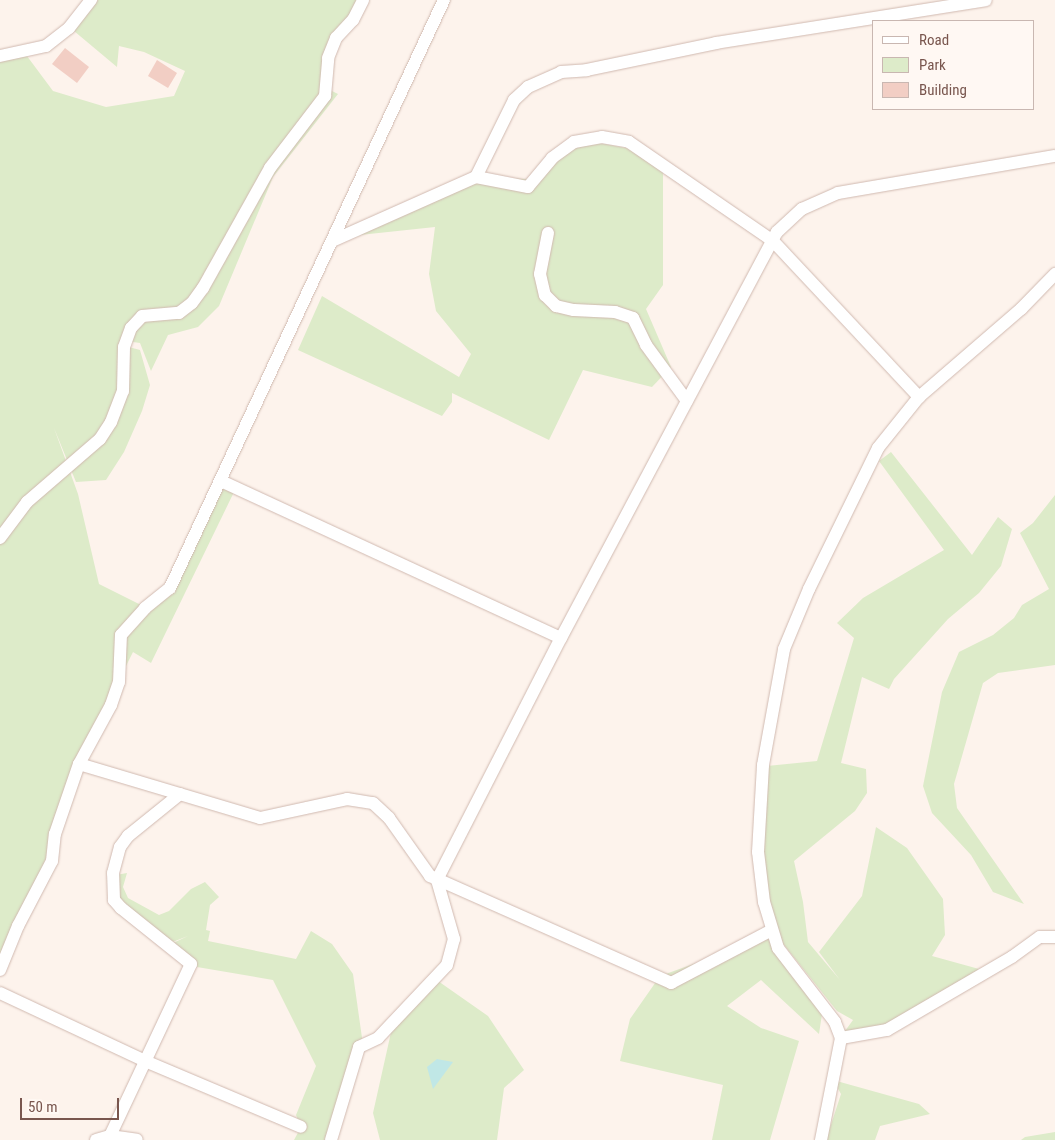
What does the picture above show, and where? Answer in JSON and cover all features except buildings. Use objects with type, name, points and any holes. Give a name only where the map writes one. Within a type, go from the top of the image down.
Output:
[{"type":"street","points":[[0,56],[46,46],[69,28],[91,0]]},
{"type":"street","points":[[0,538],[27,502],[100,439],[111,422],[122,391],[124,347],[131,328],[142,316],[179,313],[192,303],[203,288],[270,168],[324,96],[328,58],[336,38],[352,20],[363,0]]},
{"type":"street","points":[[0,970],[18,926],[52,861],[55,834],[79,764],[112,705],[119,682],[122,635],[146,608],[168,590],[222,481],[444,0]]},
{"type":"street","points":[[476,177],[514,100],[528,87],[561,72],[587,70],[716,43],[986,0]]},
{"type":"street","points":[[332,241],[476,177],[528,187],[552,158],[574,142],[602,137],[629,142],[773,241],[919,397]]},
{"type":"street","points":[[331,1140],[359,1047],[378,1038],[447,965],[454,939],[437,880],[562,638],[778,232],[802,209],[838,193],[1055,156]]},
{"type":"street","points":[[548,233],[540,274],[545,295],[556,306],[574,310],[615,312],[633,318],[646,345],[687,401]]},
{"type":"street","points":[[821,1140],[841,1038],[835,1022],[778,948],[764,902],[758,852],[759,805],[784,649],[805,597],[878,448],[919,397],[1021,309],[1055,274]]},
{"type":"street","points":[[222,481],[562,638]]},
{"type":"street","points":[[79,764],[260,818],[346,799],[373,803],[390,818],[418,862],[437,880],[671,982],[772,930]]},
{"type":"street","points":[[110,1136],[191,964],[121,908],[114,900],[113,874],[120,847],[128,836],[180,794]]},
{"type":"street","points":[[841,1038],[887,1030],[1012,957],[1040,937],[1055,937]]},
{"type":"street","points":[[0,993],[145,1061],[301,1127]]},
{"type":"street","points":[[96,1140],[110,1136],[137,1140]]},
{"type":"green space","points":[[98,0],[363,0],[335,37],[330,90],[338,94],[273,177],[219,306],[198,327],[168,335],[151,371],[140,343],[126,341],[125,346],[140,350],[150,385],[142,411],[124,452],[106,480],[76,482],[54,428],[78,494],[99,584],[145,607],[170,588],[220,483],[234,492],[151,663],[133,652],[122,674],[69,790],[45,861],[0,967],[0,55],[24,52],[53,91],[106,107],[174,96],[185,71],[144,52],[119,46],[117,67],[74,31]]},
{"type":"green space","points":[[585,140],[641,151],[663,166],[663,285],[646,309],[671,367],[652,387],[583,370],[549,440],[452,393],[452,402],[442,416],[298,350],[322,296],[459,377],[471,354],[436,311],[429,274],[435,227],[341,237],[476,177],[527,179]]},
{"type":"green space","points":[[891,452],[972,555],[998,517],[1012,529],[1001,566],[979,593],[948,619],[894,679],[889,689],[862,677],[841,763],[866,769],[867,793],[855,811],[794,861],[803,902],[808,942],[840,980],[819,952],[862,896],[876,827],[907,848],[943,899],[945,935],[932,956],[979,969],[887,1030],[845,1031],[853,1020],[837,1011],[772,930],[758,858],[767,766],[817,761],[854,638],[837,623],[863,598],[944,550],[879,461]]},
{"type":"green space","points":[[1055,495],[1055,665],[998,673],[983,683],[954,784],[957,808],[1024,904],[993,892],[971,855],[932,813],[923,786],[942,692],[959,652],[993,635],[1014,618],[1022,605],[1049,589],[1020,533],[1033,523]]},
{"type":"green space","points":[[127,873],[123,887],[128,898],[159,915],[169,911],[191,889],[205,882],[219,897],[210,905],[206,930],[210,931],[208,941],[296,959],[311,931],[332,944],[353,974],[363,1045],[330,1140],[294,1140],[301,1127],[296,1115],[316,1066],[273,980],[197,967],[173,943],[188,936],[170,943],[117,903],[116,875]]},
{"type":"green space","points":[[774,935],[822,1014],[819,1034],[761,980],[727,1006],[761,1028],[799,1041],[770,1140],[712,1140],[723,1085],[620,1061],[630,1019],[660,976]]},
{"type":"green space","points":[[438,981],[488,1016],[524,1070],[504,1088],[497,1140],[380,1140],[373,1113],[392,1028]]},
{"type":"green space","points":[[833,1080],[919,1104],[930,1114],[880,1126],[875,1140],[826,1140],[841,1094]]},
{"type":"green space","points":[[1055,1132],[1055,1140],[1021,1140],[1025,1137]]},
{"type":"water","points":[[437,1059],[453,1062],[433,1089],[427,1067]]}]
